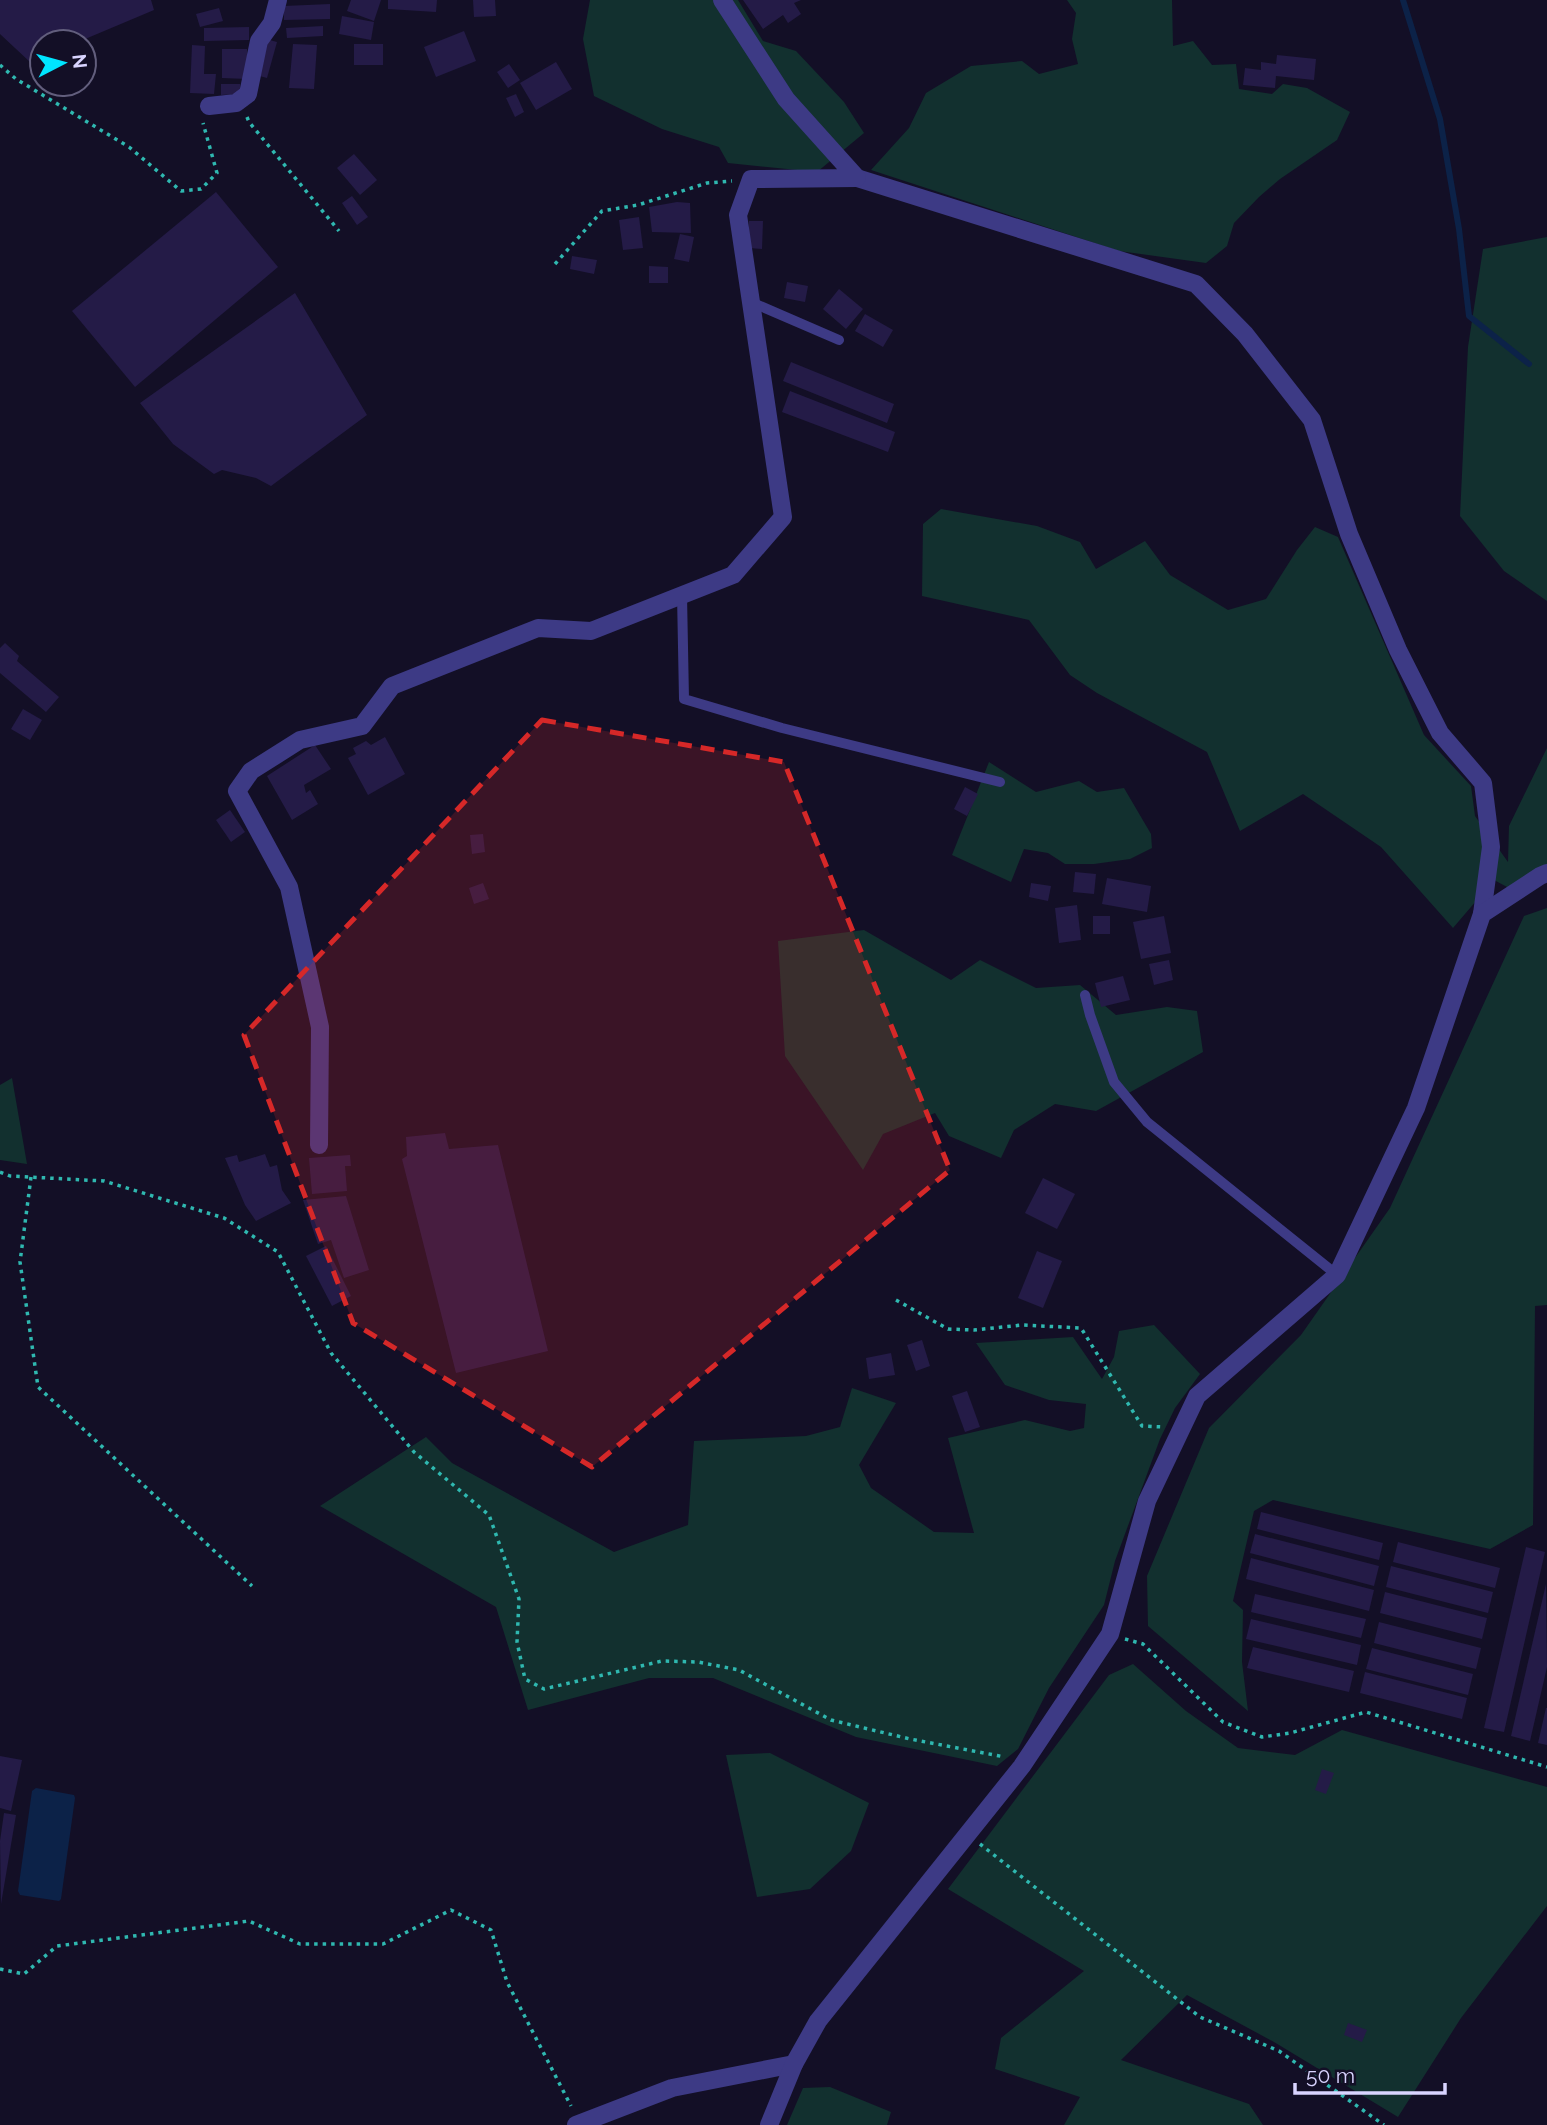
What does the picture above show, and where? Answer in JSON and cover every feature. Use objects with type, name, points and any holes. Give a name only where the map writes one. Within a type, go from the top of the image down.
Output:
[{"type":"street","points":[[209,106],[236,103],[248,94],[259,41],[272,23],[278,0]]},
{"type":"street","points":[[722,0],[786,99],[857,178]]},
{"type":"street","points":[[319,1145],[320,1027],[289,887],[237,791],[251,771],[300,740],[362,726],[392,686],[538,628],[591,631],[733,575],[783,517],[738,215],[751,179],[857,178],[1196,284],[1245,334],[1312,420],[1349,534],[1398,650],[1440,733],[1483,783],[1491,847],[1482,914],[1416,1108],[1337,1275],[1197,1396],[1147,1501],[1110,1634],[1022,1766],[818,2021],[794,2064],[769,2125]]},
{"type":"street","points":[[1482,914],[1547,873]]},
{"type":"street","points":[[578,2124],[673,2088],[794,2064]]},
{"type":"lane","points":[[751,302],[839,340]]},
{"type":"lane","points":[[682,596],[684,699],[782,728],[1000,782]]},
{"type":"lane","points":[[1086,996],[1114,1082],[1147,1122],[1337,1275]]},
{"type":"path","points":[[0,65],[16,79],[129,147],[181,191],[201,189],[217,173],[203,122],[209,106]]},
{"type":"path","points":[[242,99],[248,122],[339,231]]},
{"type":"path","points":[[555,264],[602,211],[638,205],[707,183],[751,179]]},
{"type":"path","points":[[0,1172],[10,1176],[104,1181],[224,1218],[278,1252],[331,1353],[414,1452],[489,1515],[519,1599],[517,1643],[525,1679],[544,1689],[662,1661],[698,1662],[739,1670],[831,1720],[910,1739],[1001,1754],[1022,1766]]},
{"type":"path","points":[[31,1177],[20,1262],[38,1387],[252,1586]]},
{"type":"path","points":[[897,1300],[948,1328],[974,1330],[1022,1325],[1081,1328],[1142,1426],[1182,1428]]},
{"type":"path","points":[[1110,1634],[1143,1644],[1223,1722],[1262,1737],[1290,1733],[1366,1712],[1547,1767]]},
{"type":"path","points":[[967,1835],[1200,2017],[1279,2051],[1384,2125]]},
{"type":"path","points":[[0,1969],[24,1974],[57,1945],[249,1921],[300,1944],[383,1944],[451,1910],[491,1930],[507,1982],[578,2124]]},
{"type":"highlighted area","points":[[542,720],[784,762],[950,1170],[592,1467],[353,1323],[244,1035]]},
{"type":"green space","points":[[590,0],[738,0],[763,41],[796,51],[844,102],[864,133],[817,172],[728,163],[719,147],[662,129],[594,96],[583,39]]},
{"type":"green space","points":[[1067,0],[1172,0],[1173,46],[1193,41],[1212,65],[1236,64],[1239,89],[1272,94],[1283,84],[1307,88],[1350,112],[1337,140],[1280,179],[1259,197],[1234,223],[1227,246],[1206,263],[1119,251],[871,170],[909,128],[926,93],[971,66],[1022,61],[1039,74],[1078,64],[1072,39],[1076,13]]},
{"type":"green space","points":[[1547,237],[1547,601],[1504,571],[1460,516],[1468,347],[1483,249]]},
{"type":"green space","points":[[941,509],[1037,526],[1080,542],[1096,569],[1145,541],[1170,575],[1228,610],[1266,599],[1315,527],[1338,537],[1424,735],[1471,786],[1475,816],[1508,862],[1509,826],[1547,748],[1547,872],[1509,888],[1494,880],[1453,928],[1381,847],[1303,794],[1240,831],[1207,752],[1097,693],[1070,675],[1029,620],[922,596],[923,524]]},
{"type":"green space","points":[[989,762],[1036,792],[1079,781],[1097,792],[1124,788],[1151,834],[1152,848],[1130,859],[1094,864],[1065,864],[1048,853],[1024,849],[1011,882],[952,855]]},
{"type":"green space","points":[[1547,908],[1547,1305],[1535,1306],[1533,1525],[1490,1549],[1273,1500],[1254,1511],[1233,1601],[1243,1610],[1242,1662],[1248,1711],[1148,1626],[1147,1576],[1209,1428],[1301,1335],[1390,1208],[1524,916]]},
{"type":"green space","points":[[864,930],[951,980],[980,960],[1036,988],[1080,985],[1116,1015],[1167,1007],[1197,1011],[1203,1052],[1096,1111],[1055,1104],[1014,1130],[1001,1158],[949,1136],[935,1113],[883,1134],[863,1170],[785,1056],[778,941]]},
{"type":"green space","points":[[12,1078],[27,1164],[0,1160],[0,1085]]},
{"type":"green space","points":[[1154,1325],[1200,1374],[1175,1408],[1160,1439],[1115,1561],[1104,1605],[1049,1688],[1018,1749],[997,1766],[856,1737],[713,1678],[649,1678],[528,1710],[496,1607],[320,1506],[426,1437],[452,1463],[614,1552],[688,1525],[694,1441],[806,1436],[840,1427],[852,1388],[896,1403],[859,1465],[871,1488],[934,1532],[974,1533],[948,1438],[1025,1420],[1070,1431],[1084,1428],[1086,1404],[1049,1400],[1005,1385],[976,1343],[1073,1337],[1102,1379],[1114,1357],[1119,1331]]},
{"type":"green space","points":[[1133,1664],[1186,1711],[1238,1748],[1295,1755],[1342,1730],[1547,1787],[1547,1906],[1461,2018],[1398,2117],[1274,2042],[1187,1995],[1121,2060],[1249,2104],[1263,2125],[1064,2125],[1080,2097],[995,2069],[1001,2038],[1084,1971],[948,1889],[1109,1675]]},
{"type":"green space","points":[[770,1753],[869,1803],[851,1851],[810,1889],[757,1897],[726,1755]]},
{"type":"green space","points":[[830,2087],[891,2112],[887,2125],[787,2125],[803,2088]]},
{"type":"water","points":[[36,1788],[74,1795],[75,1798],[59,1901],[20,1895],[18,1891],[32,1791]]},
{"type":"building","points":[[0,0],[151,0],[154,10],[98,34],[98,28],[28,28],[28,60],[0,34]]},
{"type":"building","points":[[351,0],[381,0],[374,21],[347,11]]},
{"type":"building","points":[[388,0],[437,0],[436,12],[388,9]]},
{"type":"building","points":[[473,0],[495,0],[496,16],[474,17]]},
{"type":"building","points":[[743,0],[801,0],[794,3],[801,14],[788,23],[783,15],[763,29]]},
{"type":"building","points":[[330,4],[330,19],[284,20],[284,6]]},
{"type":"building","points":[[219,8],[223,21],[200,27],[196,14]]},
{"type":"building","points":[[342,16],[374,22],[371,40],[339,34]]},
{"type":"building","points":[[323,26],[323,36],[287,38],[286,28]]},
{"type":"building","points":[[249,27],[249,40],[204,41],[204,28]]},
{"type":"building","points":[[464,31],[476,61],[436,77],[424,47]]},
{"type":"building","points":[[266,39],[277,42],[267,78],[256,75]]},
{"type":"building","points":[[293,44],[317,45],[314,89],[289,88]]},
{"type":"building","points":[[354,44],[383,44],[383,65],[354,65]]},
{"type":"building","points":[[192,45],[205,46],[204,74],[216,74],[214,94],[190,93]]},
{"type":"building","points":[[222,49],[247,49],[247,79],[222,78]]},
{"type":"building","points":[[1277,55],[1316,59],[1314,80],[1276,76],[1275,88],[1243,85],[1245,68],[1261,70],[1261,62],[1276,64]]},
{"type":"building","points":[[556,62],[572,89],[536,110],[520,83]]},
{"type":"building","points":[[509,64],[520,80],[508,88],[497,72]]},
{"type":"building","points":[[221,84],[240,84],[240,94],[221,95]]},
{"type":"building","points":[[516,94],[524,112],[515,117],[506,98]]},
{"type":"building","points":[[354,154],[377,180],[360,195],[337,168]]},
{"type":"building","points":[[216,192],[278,267],[135,387],[72,311]]},
{"type":"building","points":[[352,196],[368,217],[357,225],[342,203]]},
{"type":"building","points":[[677,202],[690,203],[691,233],[652,232],[649,207]]},
{"type":"building","points":[[639,217],[643,248],[623,250],[619,220]]},
{"type":"building","points":[[749,221],[763,221],[762,249],[749,248]]},
{"type":"building","points":[[680,234],[694,237],[689,262],[674,259]]},
{"type":"building","points":[[572,256],[597,260],[594,274],[570,269]]},
{"type":"building","points":[[649,266],[668,267],[668,283],[649,283]]},
{"type":"building","points":[[787,282],[808,286],[805,302],[784,298]]},
{"type":"building","points":[[839,289],[863,309],[846,329],[823,309]]},
{"type":"building","points":[[295,293],[367,415],[271,486],[256,478],[222,470],[214,474],[173,444],[140,403]]},
{"type":"building","points":[[865,314],[893,330],[883,347],[855,331]]},
{"type":"building","points":[[791,362],[894,404],[887,423],[783,381]]},
{"type":"building","points":[[790,391],[895,432],[888,452],[782,412]]},
{"type":"building","points":[[5,643],[19,656],[17,661],[59,697],[46,712],[0,673],[0,648]]},
{"type":"building","points":[[23,709],[42,720],[30,740],[11,729]]},
{"type":"building","points":[[385,737],[405,774],[368,795],[348,758],[356,754],[353,748],[366,741],[371,745]]},
{"type":"building","points":[[315,745],[331,769],[304,785],[306,793],[310,790],[318,804],[292,820],[267,776]]},
{"type":"building","points":[[965,787],[978,794],[967,816],[954,809]]},
{"type":"building","points":[[230,810],[245,832],[231,842],[216,820]]},
{"type":"building","points":[[483,834],[485,852],[472,854],[470,835]]},
{"type":"building","points":[[1075,872],[1096,874],[1094,894],[1073,892]]},
{"type":"building","points":[[1107,878],[1151,886],[1147,912],[1102,904]]},
{"type":"building","points":[[483,883],[489,899],[474,904],[469,888]]},
{"type":"building","points":[[1031,883],[1051,886],[1048,901],[1029,897]]},
{"type":"building","points":[[1077,905],[1081,940],[1059,943],[1055,908]]},
{"type":"building","points":[[1093,916],[1110,916],[1110,934],[1093,934]]},
{"type":"building","points":[[1164,916],[1171,953],[1141,959],[1133,922]]},
{"type":"building","points":[[1169,960],[1173,980],[1154,985],[1149,964]]},
{"type":"building","points":[[1123,976],[1130,1000],[1101,1007],[1095,983]]},
{"type":"building","points":[[445,1133],[449,1149],[498,1145],[548,1351],[456,1373],[402,1159],[407,1156],[406,1137]]},
{"type":"building","points":[[265,1154],[270,1167],[277,1165],[282,1190],[291,1203],[256,1221],[245,1205],[225,1158],[237,1155],[239,1162]]},
{"type":"building","points":[[350,1155],[351,1166],[345,1166],[347,1191],[312,1194],[309,1158]]},
{"type":"building","points":[[1043,1178],[1075,1194],[1057,1229],[1025,1213]]},
{"type":"building","points":[[346,1196],[369,1270],[344,1278],[331,1240],[318,1244],[303,1200]]},
{"type":"building","points":[[326,1246],[351,1296],[332,1306],[306,1256]]},
{"type":"building","points":[[1037,1251],[1062,1261],[1043,1308],[1018,1298]]},
{"type":"building","points":[[922,1340],[930,1366],[916,1371],[907,1345]]},
{"type":"building","points":[[891,1353],[895,1375],[869,1379],[866,1358]]},
{"type":"building","points":[[967,1391],[980,1427],[965,1432],[952,1396]]},
{"type":"building","points":[[1261,1512],[1383,1543],[1379,1560],[1257,1529]]},
{"type":"building","points":[[1255,1534],[1379,1566],[1374,1586],[1250,1553]]},
{"type":"building","points":[[1398,1542],[1500,1568],[1495,1588],[1393,1562]]},
{"type":"building","points":[[1526,1547],[1545,1552],[1504,1732],[1484,1728]]},
{"type":"building","points":[[1251,1558],[1374,1590],[1369,1611],[1246,1579]]},
{"type":"building","points":[[1391,1566],[1493,1592],[1488,1613],[1386,1587]]},
{"type":"building","points":[[1546,1584],[1547,1667],[1530,1741],[1511,1736]]},
{"type":"building","points":[[1385,1592],[1487,1618],[1482,1639],[1380,1613]]},
{"type":"building","points":[[1255,1594],[1366,1619],[1361,1638],[1251,1612]]},
{"type":"building","points":[[1251,1619],[1361,1645],[1357,1665],[1246,1639]]},
{"type":"building","points":[[1379,1622],[1481,1648],[1476,1669],[1374,1643]]},
{"type":"building","points":[[1253,1647],[1354,1671],[1349,1692],[1247,1668]]},
{"type":"building","points":[[1372,1648],[1473,1674],[1468,1695],[1366,1669]]},
{"type":"building","points":[[1365,1672],[1467,1698],[1462,1719],[1360,1693]]},
{"type":"building","points":[[1547,1708],[1547,1745],[1538,1743]]},
{"type":"building","points":[[0,1756],[22,1760],[11,1811],[0,1808]]},
{"type":"building","points":[[1322,1769],[1334,1773],[1326,1794],[1315,1790]]},
{"type":"building","points":[[4,1813],[16,1815],[1,1904],[0,1841]]},
{"type":"building","points":[[1348,2023],[1367,2030],[1362,2042],[1344,2035]]},
{"type":"waterway","points":[[1403,0],[1440,119],[1459,229],[1469,316],[1529,364]]}]
